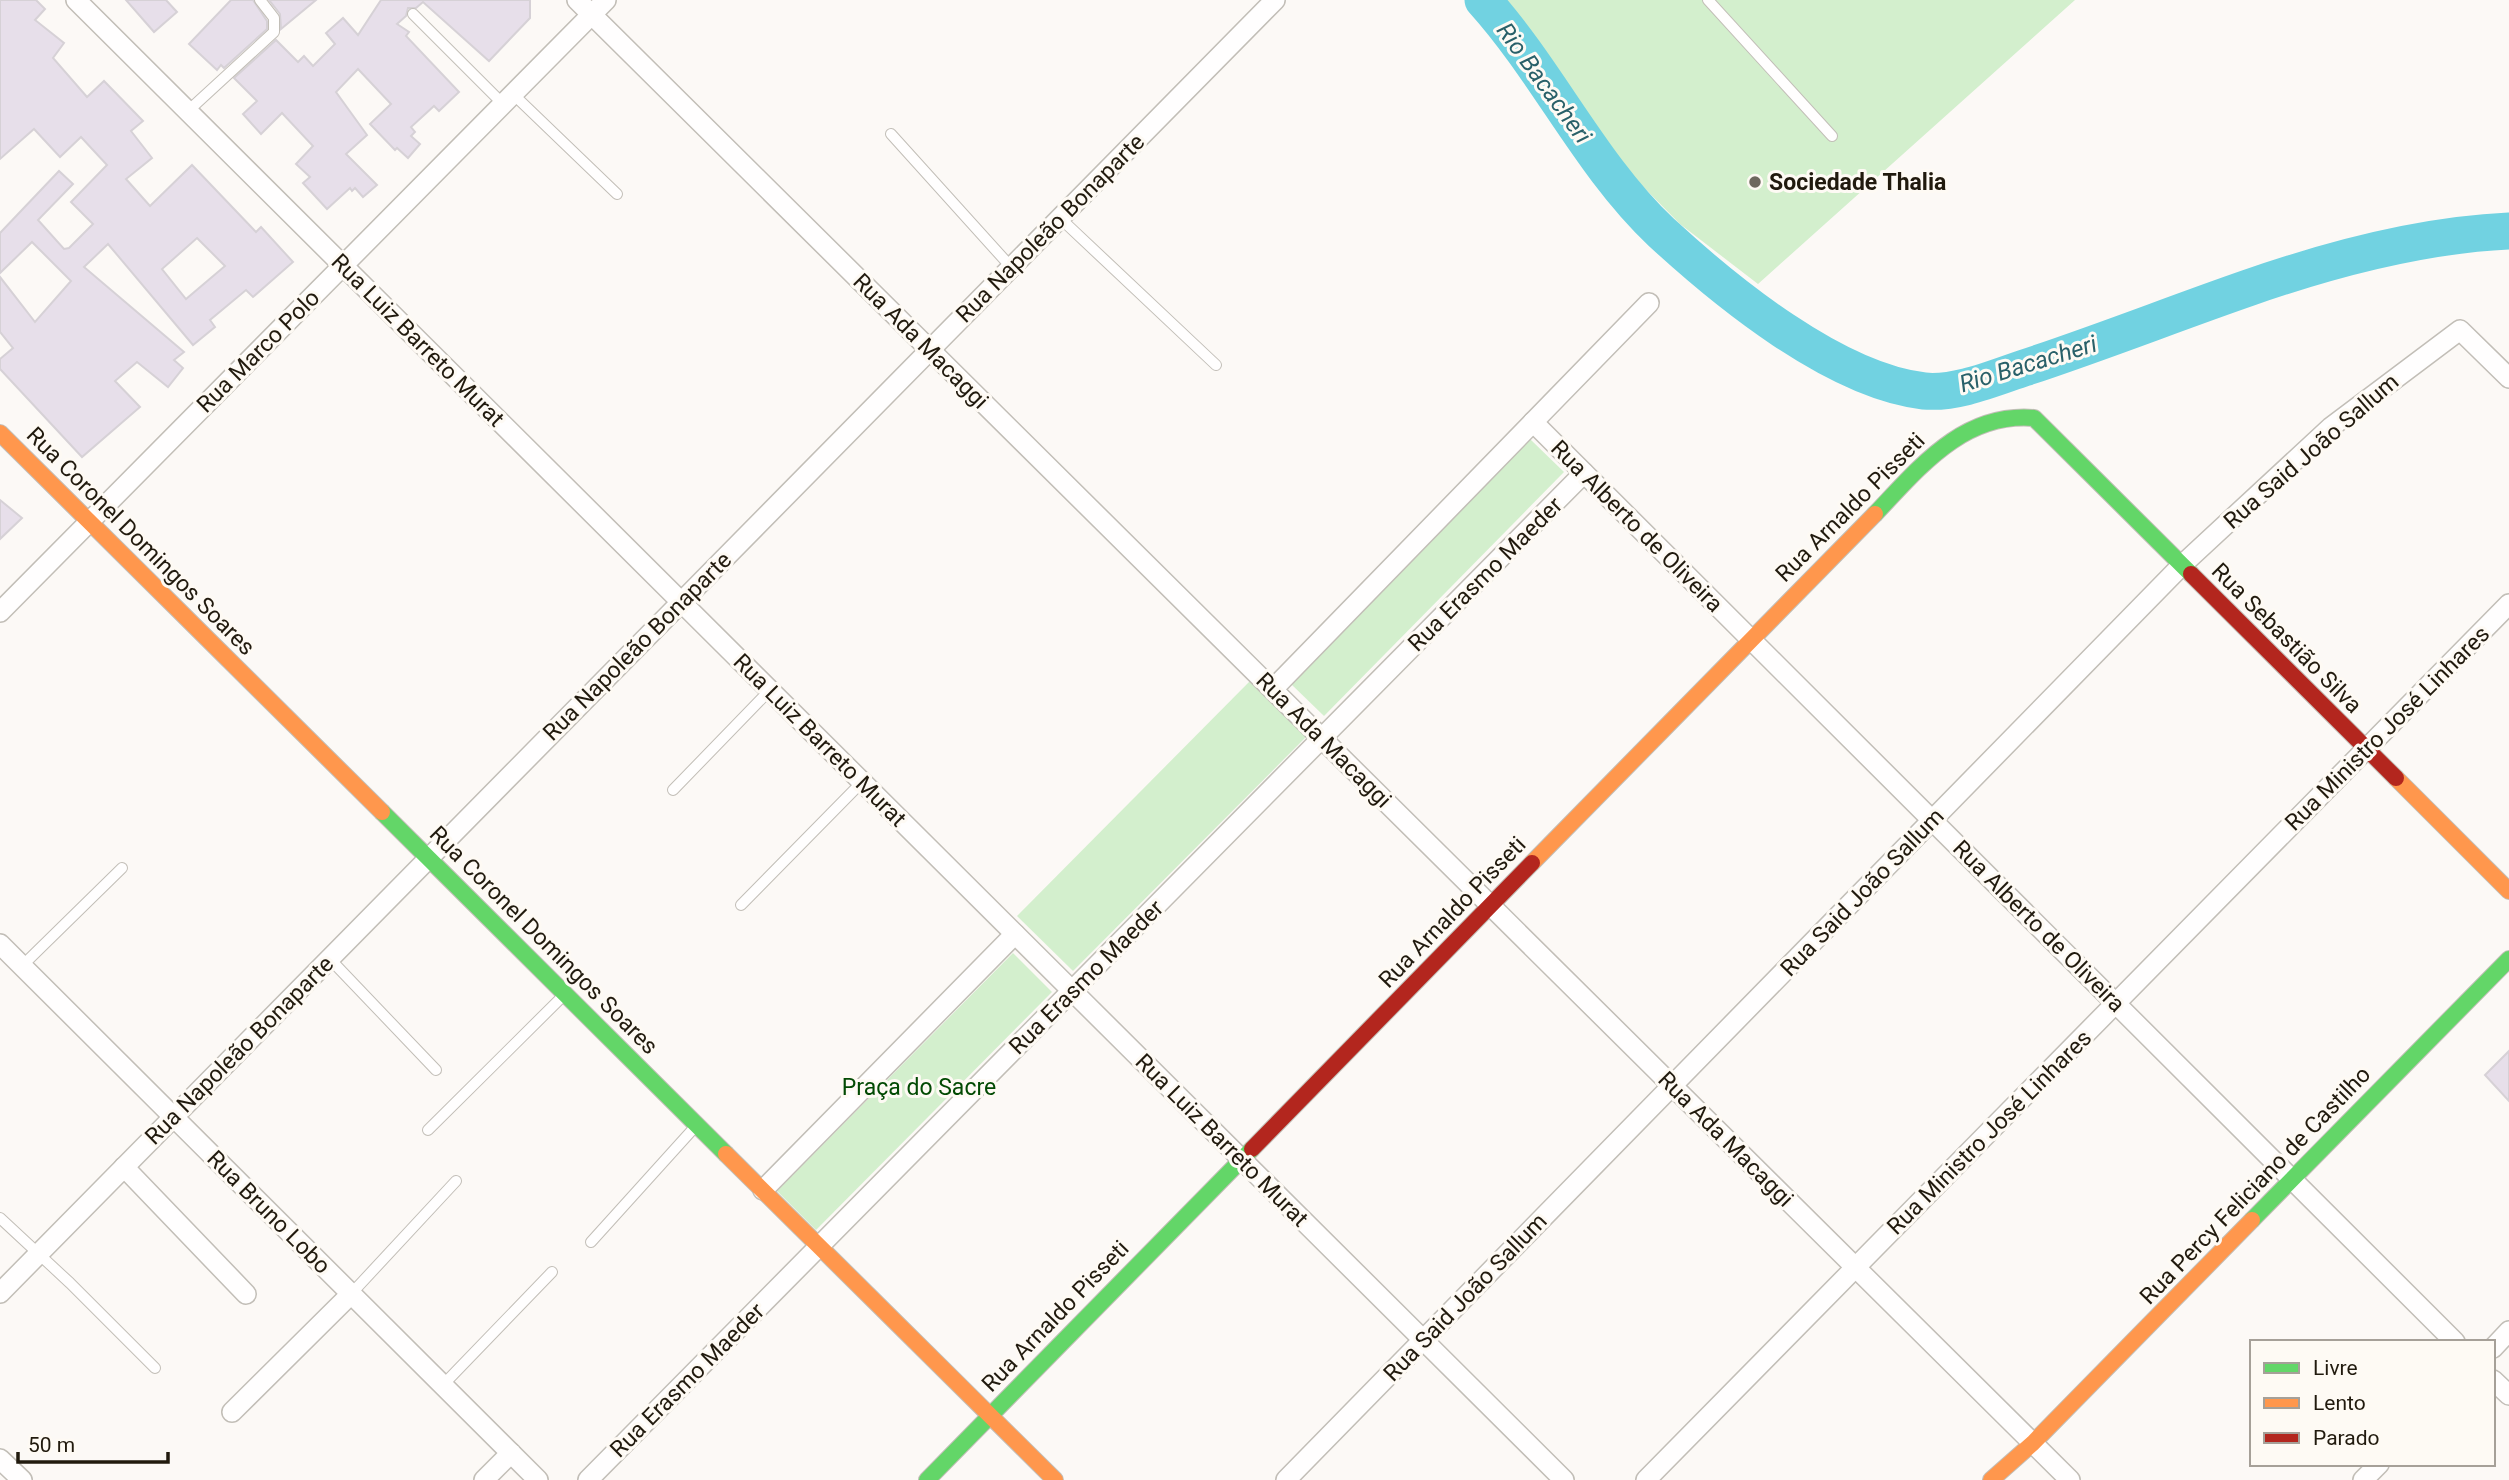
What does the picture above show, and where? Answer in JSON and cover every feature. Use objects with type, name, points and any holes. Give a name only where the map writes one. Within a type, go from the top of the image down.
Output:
[{"type":"street","name":"Rua Luiz Barreto Murat","points":[[76,0],[1564,1480]]},
{"type":"street","name":"Rua Ada Macaggi","points":[[577,0],[599,7],[930,350],[2070,1480]]},
{"type":"street","name":"Rua Napoleão Bonaparte","points":[[0,1293],[1275,0]]},
{"type":"street","name":"Rua Marco Polo","points":[[0,612],[599,7]]},
{"type":"street","points":[[1273,689],[1649,303]]},
{"type":"street","name":"Rua Said João Sallum","points":[[1286,1480],[2182,565],[2331,427],[2460,330],[2509,378]]},
{"type":"street","name":"Rua Arnaldo Pisseti","points":[[927,1480],[1935,452],[1965,432],[1985,424],[2020,415],[2034,418]]},
{"type":"street","name":"Rua Sebastião Silva","points":[[2034,418],[2509,891]]},
{"type":"street","name":"Rua Alberto de Oliveira","points":[[1533,422],[2453,1340]]},
{"type":"street","name":"Rua Coronel Domingos Soares","points":[[0,433],[1055,1480]]},
{"type":"street","name":"Rua Erasmo Maeder","points":[[588,1480],[1584,473]]},
{"type":"street","name":"Rua Ministro José Linhares","points":[[1646,1480],[2509,604]]},
{"type":"street","points":[[763,1190],[1015,934]]},
{"type":"street","name":"Rua Bruno Lobo","points":[[0,944],[538,1480]]},
{"type":"street","name":"Rua Percy Feliciano de Castilho","points":[[1991,1480],[2033,1443],[2509,958]]},
{"type":"street","points":[[124,1167],[246,1294]]},
{"type":"street","points":[[232,1412],[351,1294]]},
{"type":"street","points":[[2495,1346],[2509,1332]]},
{"type":"street","points":[[2495,1382],[2509,1395]]},
{"type":"street","name":"Rua Percy Feliciano de Castilho","points":[[2006,1480],[2033,1443]]},
{"type":"street","points":[[484,1480],[511,1454]]},
{"type":"street","points":[[0,1458],[22,1480]]},
{"type":"street","points":[[2363,1480],[2376,1466]]},
{"type":"lane","points":[[188,111],[274,32],[274,18],[260,0]]},
{"type":"lane","points":[[1708,0],[1832,136]]},
{"type":"lane","points":[[413,14],[617,194]]},
{"type":"lane","points":[[891,134],[1011,267]]},
{"type":"lane","points":[[1060,218],[1216,365]]},
{"type":"lane","points":[[673,790],[770,690]]},
{"type":"lane","points":[[741,905],[862,782]]},
{"type":"lane","points":[[22,966],[122,868]]},
{"type":"lane","points":[[329,958],[436,1070]]},
{"type":"lane","points":[[428,1130],[565,994]]},
{"type":"lane","points":[[591,1242],[697,1125]]},
{"type":"lane","points":[[351,1294],[456,1181]]},
{"type":"lane","points":[[0,1218],[155,1368]]},
{"type":"lane","points":[[443,1385],[552,1272]]},
{"type":"green space","name":"Sociedade Thalia","points":[[1499,0],[2075,0],[1758,284],[1680,224],[1598,141],[1533,41]]},
{"type":"green space","points":[[1530,439],[1564,472],[1324,716],[1290,683]]},
{"type":"green space","points":[[1250,681],[1306,737],[1073,971],[1017,916]]},
{"type":"green space","name":"Praça do Sacre","points":[[1013,953],[1052,992],[816,1230],[777,1191]]},
{"type":"building","points":[[0,0],[36,0],[45,9],[35,20],[64,43],[53,58],[87,97],[104,81],[143,121],[131,131],[152,158],[126,179],[150,206],[192,165],[256,232],[261,227],[293,262],[253,297],[246,290],[210,320],[215,327],[193,345],[108,244],[84,267],[184,352],[174,360],[183,368],[168,387],[137,362],[115,381],[140,407],[82,457],[0,369],[0,359],[13,348],[0,332],[0,277],[35,322],[71,281],[32,242],[0,273],[0,233],[59,171],[73,184],[38,220],[64,249],[69,248],[93,224],[71,202],[107,165],[81,137],[60,157],[34,129],[0,159]],"holes":[[[197,238],[225,266],[186,299],[162,269]]]},
{"type":"building","points":[[126,0],[166,0],[177,12],[154,32]]},
{"type":"building","points":[[231,0],[253,0],[267,21],[267,29],[224,68],[221,65],[217,70],[189,44]]},
{"type":"building","points":[[269,0],[316,0],[281,29],[280,14]]},
{"type":"building","points":[[381,0],[530,0],[530,18],[489,61],[423,2],[416,8],[408,8],[406,16],[397,24],[409,32],[406,36],[459,92],[439,111],[434,106],[411,127],[415,132],[411,136],[420,144],[408,158],[397,148],[395,150],[370,124],[391,104],[358,69],[336,92],[367,135],[346,154],[377,185],[363,197],[355,188],[352,191],[350,188],[327,209],[303,183],[310,177],[296,164],[313,146],[282,113],[261,134],[243,114],[257,101],[234,78],[276,40],[298,62],[304,56],[313,66],[335,44],[326,33],[343,18],[358,35]]},
{"type":"building","points":[[0,500],[22,518],[0,539]]},
{"type":"building","points":[[2509,1051],[2509,1101],[2485,1075]]},
{"type":"waterway","name":"Rio Bacacheri","points":[[1483,0],[1528,57],[1612,178],[1661,232],[1717,281],[1784,330],[1854,370],[1890,384],[1924,391],[1962,388],[2311,267],[2410,243],[2509,231]]},
{"type":"traffic: fast","points":[[1875,514],[1944,446],[1985,424],[2034,418],[2191,574]]},
{"type":"traffic: fast","points":[[382,812],[726,1154]]},
{"type":"traffic: fast","points":[[2252,1220],[2509,959]]},
{"type":"traffic: fast","points":[[927,1480],[1252,1149]]},
{"type":"traffic: slow","points":[[0,433],[382,812]]},
{"type":"traffic: slow","points":[[1532,863],[1875,514]]},
{"type":"traffic: slow","points":[[2396,778],[2509,891]]},
{"type":"traffic: slow","points":[[726,1154],[1055,1480]]},
{"type":"traffic: slow","points":[[1991,1480],[2033,1443],[2252,1220]]},
{"type":"traffic: jam","points":[[2191,574],[2396,778]]},
{"type":"traffic: jam","points":[[1252,1149],[1532,863]]},
{"type":"place","name":"Sociedade Thalia","points":[[1755,182]]}]
